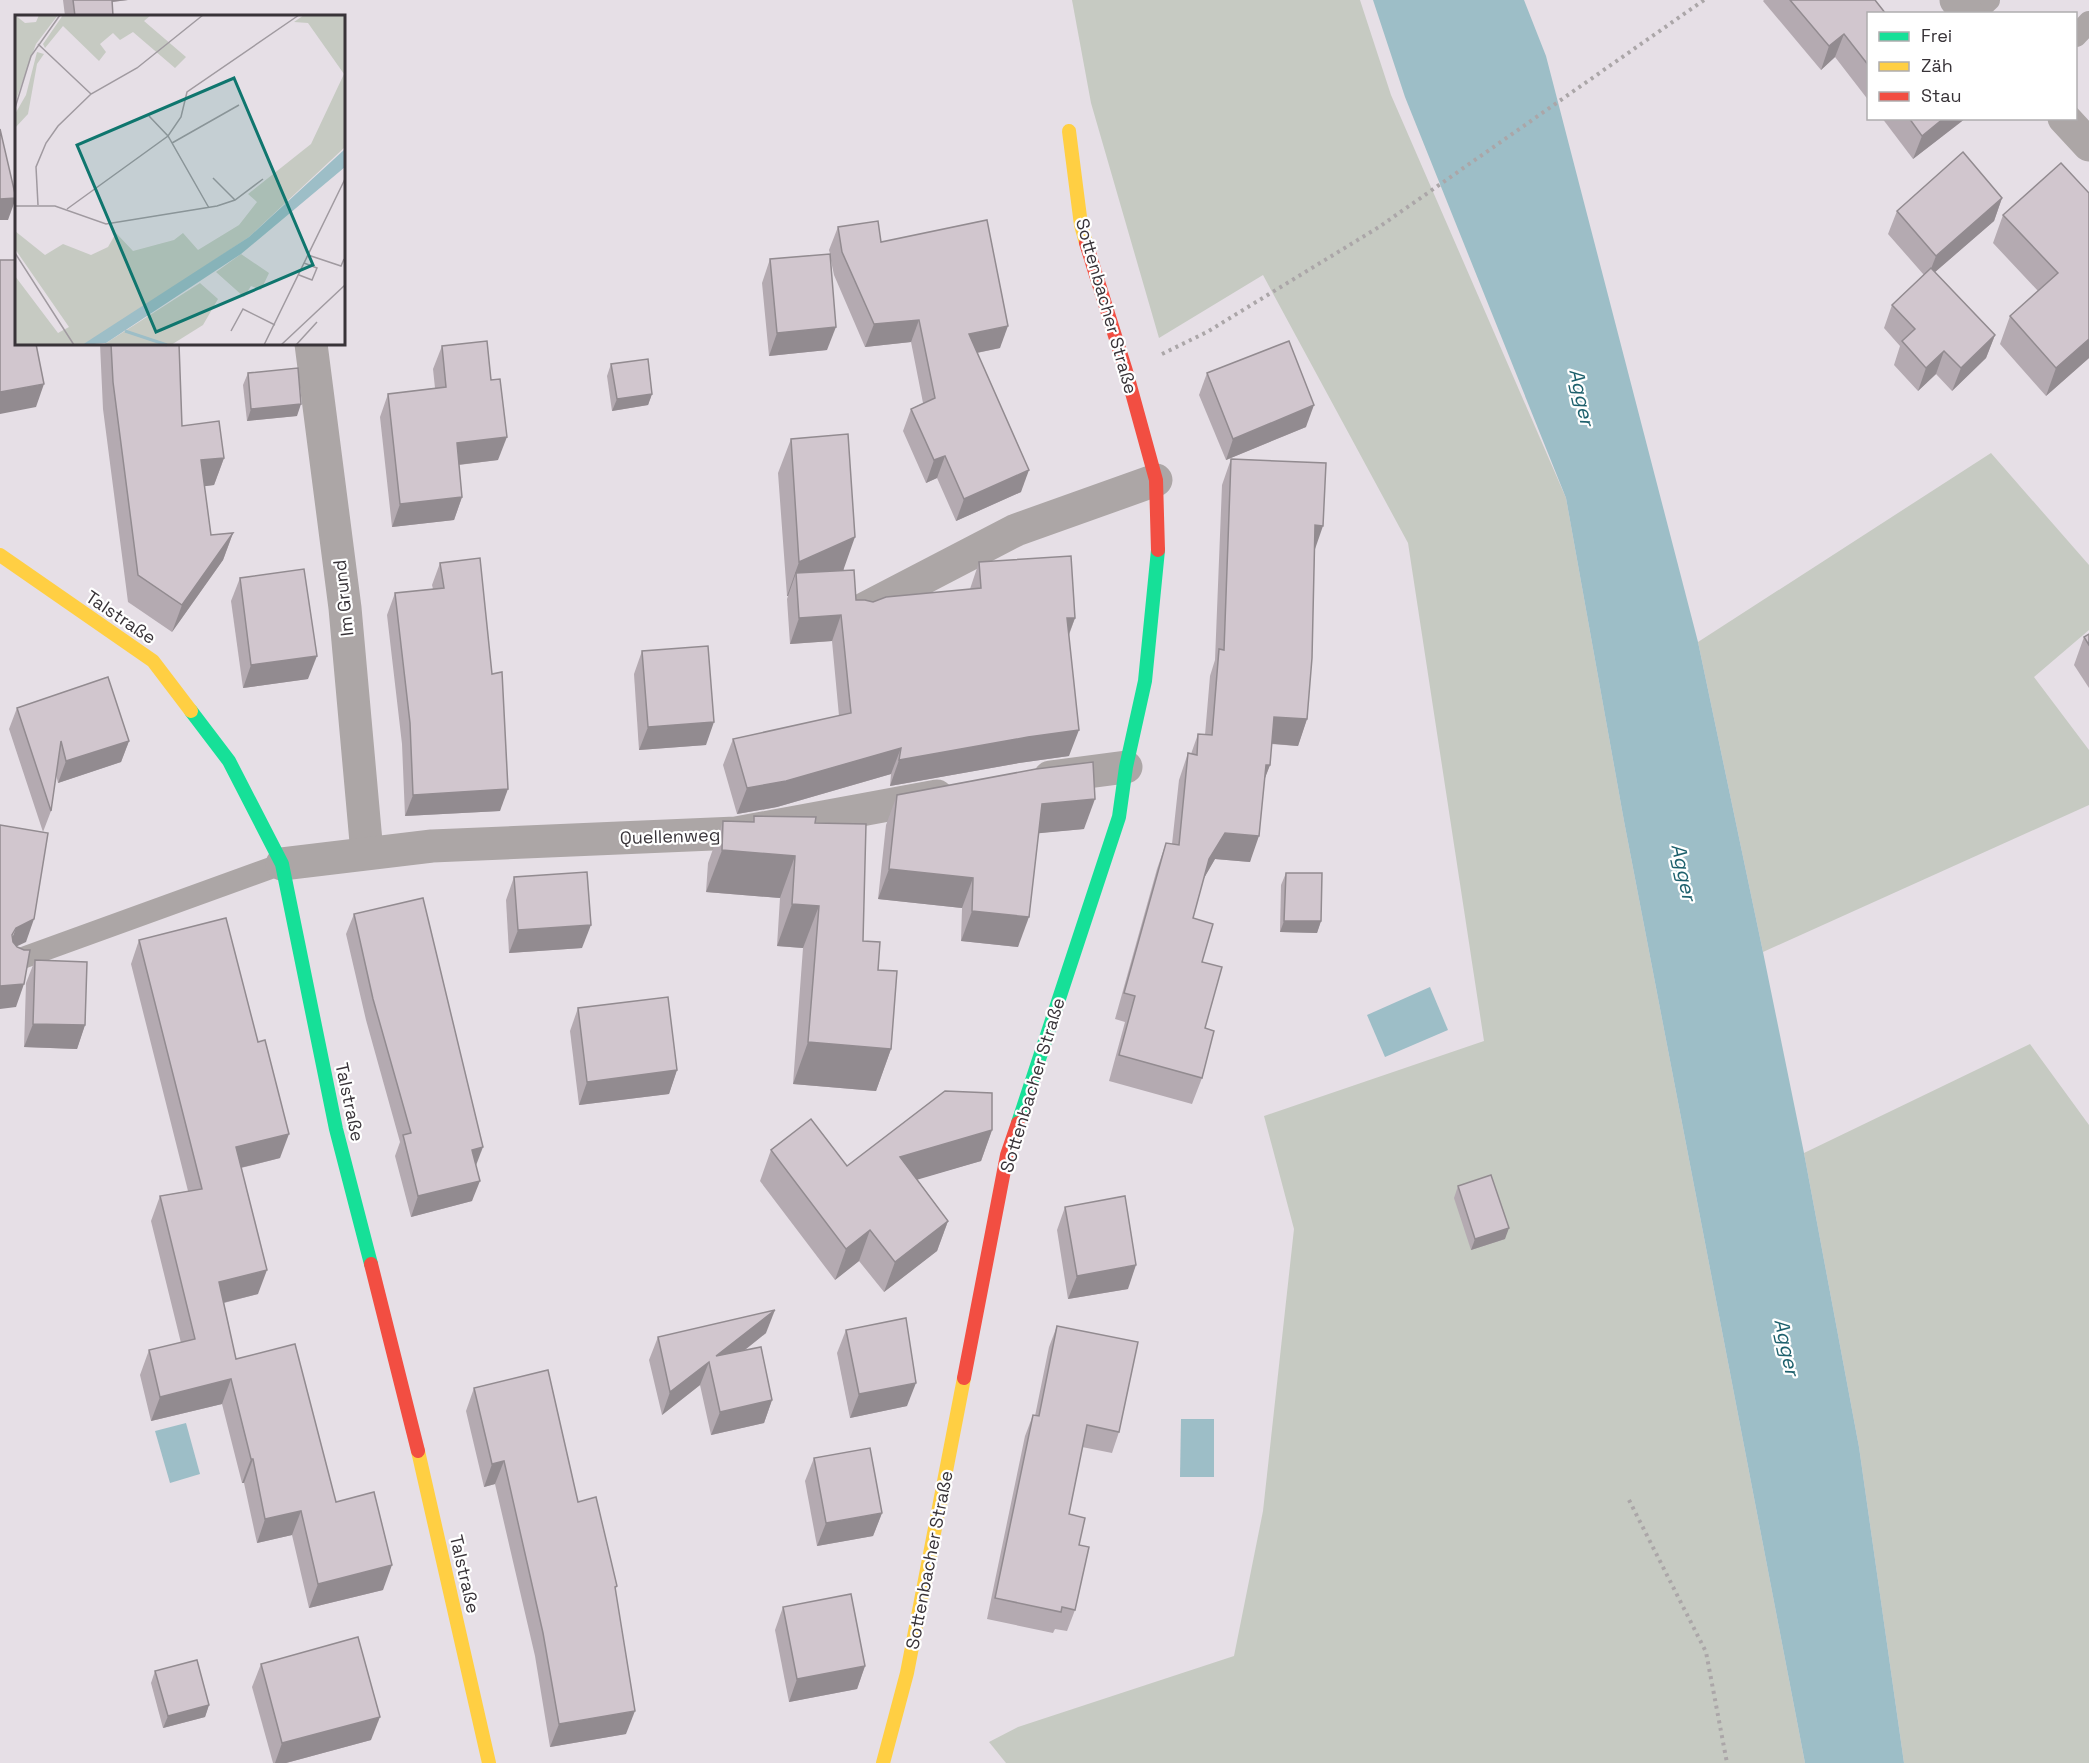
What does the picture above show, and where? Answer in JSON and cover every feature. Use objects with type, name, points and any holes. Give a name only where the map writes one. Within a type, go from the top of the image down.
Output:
[{"type":"street","points":[[1956,0],[1966,12]]},
{"type":"street","points":[[2066,120],[2089,145]]},
{"type":"street","name":"Sottenbacher Straße","points":[[883,1763],[907,1673],[1007,1155],[1119,817],[1126,766],[1145,681],[1158,556],[1156,480],[1126,371],[1081,225],[1069,131]]},
{"type":"street","name":"Im Grund","points":[[311,345],[345,608],[367,853]]},
{"type":"street","points":[[864,609],[1016,530],[1156,480]]},
{"type":"street","name":"Talstraße","points":[[0,555],[153,661],[229,761],[282,864],[336,1129],[406,1398],[489,1763]]},
{"type":"street","points":[[1022,781],[1126,766]]},
{"type":"street","name":"Quellenweg","points":[[282,864],[432,846],[736,833],[965,791]]},
{"type":"lane","points":[[1976,12],[1989,0]]},
{"type":"lane","points":[[2077,35],[2089,22]]},
{"type":"lane","points":[[17,960],[282,864]]},
{"type":"path","points":[[1126,371],[1208,332],[1379,227],[1704,0]]},
{"type":"path","points":[[1629,1500],[1706,1652],[1726,1763]]},
{"type":"shaded area","points":[[1072,0],[1360,0],[1391,95],[1566,498],[1624,821],[1805,1763],[1006,1763],[989,1742],[1018,1727],[1234,1656],[1263,1511],[1294,1229],[1264,1116],[1484,1041],[1408,543],[1263,275],[1159,338],[1091,103]]},
{"type":"shaded area","points":[[1991,453],[2089,565],[2089,630],[2034,677],[2089,750],[2089,805],[1763,952],[1698,642]]},
{"type":"shaded area","points":[[2030,1044],[2089,1125],[2089,1763],[1904,1763],[1859,1447],[1804,1153]]},
{"type":"water","name":"Agger","points":[[1373,0],[1524,0],[1546,56],[1698,642],[1804,1153],[1859,1447],[1904,1763],[1805,1763],[1624,821],[1566,498],[1405,97]]},
{"type":"water","points":[[1430,987],[1448,1030],[1385,1057],[1367,1015]]},
{"type":"water","points":[[1181,1419],[1214,1419],[1214,1477],[1180,1477]]},
{"type":"water","points":[[186,1423],[200,1474],[170,1483],[155,1431]]},
{"type":"building","points":[[73,0],[112,0],[113,15],[75,15]]},
{"type":"building","points":[[1790,0],[1875,0],[1884,12],[1867,12],[1867,63],[1844,34],[1829,46]]},
{"type":"building","points":[[1910,120],[1942,120],[1922,136]]},
{"type":"building","points":[[0,129],[15,198],[0,199]]},
{"type":"building","points":[[1963,152],[2002,198],[1936,256],[1897,211]]},
{"type":"building","points":[[2061,163],[2089,193],[2089,339],[2056,368],[2010,316],[2058,273],[2003,215]]},
{"type":"building","points":[[987,220],[1008,326],[969,334],[1029,470],[964,499],[945,456],[934,460],[911,409],[935,398],[919,320],[874,324],[842,252],[838,227],[878,221],[881,242]]},
{"type":"building","points":[[830,254],[836,327],[777,333],[770,259]]},
{"type":"building","points":[[0,260],[15,260],[15,345],[36,345],[44,384],[0,392]]},
{"type":"building","points":[[1931,268],[1995,335],[1961,368],[1944,351],[1926,368],[1902,341],[1915,329],[1892,305]]},
{"type":"building","points":[[487,341],[491,380],[500,379],[507,437],[457,443],[462,497],[400,504],[388,394],[446,387],[442,346]]},
{"type":"building","points":[[1289,341],[1314,405],[1233,439],[1207,373]]},
{"type":"building","points":[[111,345],[179,345],[182,426],[219,421],[224,458],[201,460],[211,535],[233,533],[182,605],[138,575],[113,382]]},
{"type":"building","points":[[648,359],[652,394],[617,399],[611,364]]},
{"type":"building","points":[[298,368],[301,404],[251,409],[248,373]]},
{"type":"building","points":[[848,434],[855,537],[799,562],[791,439]]},
{"type":"building","points":[[1231,459],[1326,463],[1323,526],[1315,525],[1312,658],[1307,719],[1274,717],[1270,765],[1266,765],[1259,836],[1225,833],[1209,859],[1193,918],[1213,924],[1202,962],[1222,967],[1205,1028],[1214,1031],[1202,1078],[1119,1055],[1135,996],[1124,993],[1166,843],[1179,845],[1188,753],[1197,755],[1198,734],[1212,735],[1219,649],[1224,650]]},
{"type":"building","points":[[1071,556],[1075,618],[1067,618],[1079,730],[899,760],[901,748],[786,781],[747,788],[733,739],[851,713],[841,615],[799,618],[796,573],[854,570],[856,600],[873,602],[886,597],[981,588],[979,562]]},
{"type":"building","points":[[480,558],[492,674],[502,672],[508,789],[413,795],[410,723],[395,593],[444,588],[440,563]]},
{"type":"building","points":[[304,569],[317,656],[251,665],[240,578]]},
{"type":"building","points":[[2089,634],[2089,645],[2084,637]]},
{"type":"building","points":[[708,646],[714,722],[648,727],[642,651]]},
{"type":"building","points":[[108,677],[129,741],[66,761],[61,741],[51,811],[17,708]]},
{"type":"building","points":[[1093,762],[1095,799],[1042,804],[1029,917],[972,911],[973,878],[889,869],[897,795],[1036,769]]},
{"type":"building","points":[[754,816],[816,817],[815,823],[866,824],[863,941],[880,942],[878,970],[897,971],[891,1049],[808,1042],[819,906],[792,904],[795,856],[722,850],[723,821],[754,822]]},
{"type":"building","points":[[0,825],[48,833],[34,919],[16,928],[12,935],[17,947],[30,950],[24,984],[0,986]]},
{"type":"building","points":[[587,872],[591,925],[518,930],[514,877]]},
{"type":"building","points":[[1286,873],[1322,873],[1321,921],[1284,921]]},
{"type":"building","points":[[423,898],[483,1147],[472,1150],[480,1181],[418,1196],[403,1135],[411,1133],[373,999],[354,914]]},
{"type":"building","points":[[226,918],[258,1042],[265,1040],[289,1134],[236,1147],[267,1270],[219,1282],[236,1359],[295,1344],[336,1502],[374,1492],[392,1565],[318,1584],[301,1511],[265,1519],[253,1459],[251,1459],[231,1379],[160,1397],[149,1350],[195,1339],[160,1196],[202,1189],[139,940]]},
{"type":"building","points":[[35,960],[87,962],[85,1025],[33,1024]]},
{"type":"building","points":[[668,997],[677,1070],[587,1082],[578,1008]]},
{"type":"building","points":[[945,1091],[992,1093],[992,1130],[900,1157],[948,1221],[895,1262],[870,1230],[846,1249],[771,1150],[811,1119],[847,1166]]},
{"type":"building","points":[[1491,1175],[1509,1228],[1475,1239],[1458,1186]]},
{"type":"building","points":[[1125,1196],[1136,1265],[1077,1276],[1065,1207]]},
{"type":"building","points":[[775,1310],[716,1356],[761,1347],[772,1400],[720,1412],[709,1362],[670,1392],[658,1337]]},
{"type":"building","points":[[906,1318],[916,1383],[859,1394],[846,1330]]},
{"type":"building","points":[[1057,1326],[1138,1342],[1119,1432],[1087,1425],[1069,1514],[1085,1518],[1079,1545],[1089,1547],[1075,1610],[1062,1607],[1061,1612],[995,1598],[1033,1415],[1039,1416]]},
{"type":"building","points":[[548,1370],[578,1502],[596,1497],[617,1586],[615,1587],[635,1711],[559,1724],[543,1633],[504,1461],[492,1464],[474,1388]]},
{"type":"building","points":[[870,1448],[882,1513],[826,1523],[814,1458]]},
{"type":"building","points":[[851,1594],[865,1666],[797,1679],[783,1607]]},
{"type":"building","points":[[358,1637],[380,1717],[282,1743],[261,1664]]},
{"type":"building","points":[[197,1660],[209,1705],[168,1716],[155,1671]]},
{"type":"traffic: fast","points":[[1018,1123],[1119,817],[1126,767],[1145,681],[1158,550]]},
{"type":"traffic: fast","points":[[191,711],[229,761],[282,864],[336,1129],[371,1264]]},
{"type":"traffic: slow","points":[[1069,131],[1081,225],[1086,243]]},
{"type":"traffic: slow","points":[[0,555],[153,661],[191,711]]},
{"type":"traffic: slow","points":[[883,1763],[907,1673],[964,1378]]},
{"type":"traffic: slow","points":[[418,1451],[489,1763]]},
{"type":"traffic: jam","points":[[1086,243],[1126,371],[1156,480],[1158,550]]},
{"type":"traffic: jam","points":[[964,1378],[1007,1155],[1018,1123]]},
{"type":"traffic: jam","points":[[371,1264],[418,1451]]}]
